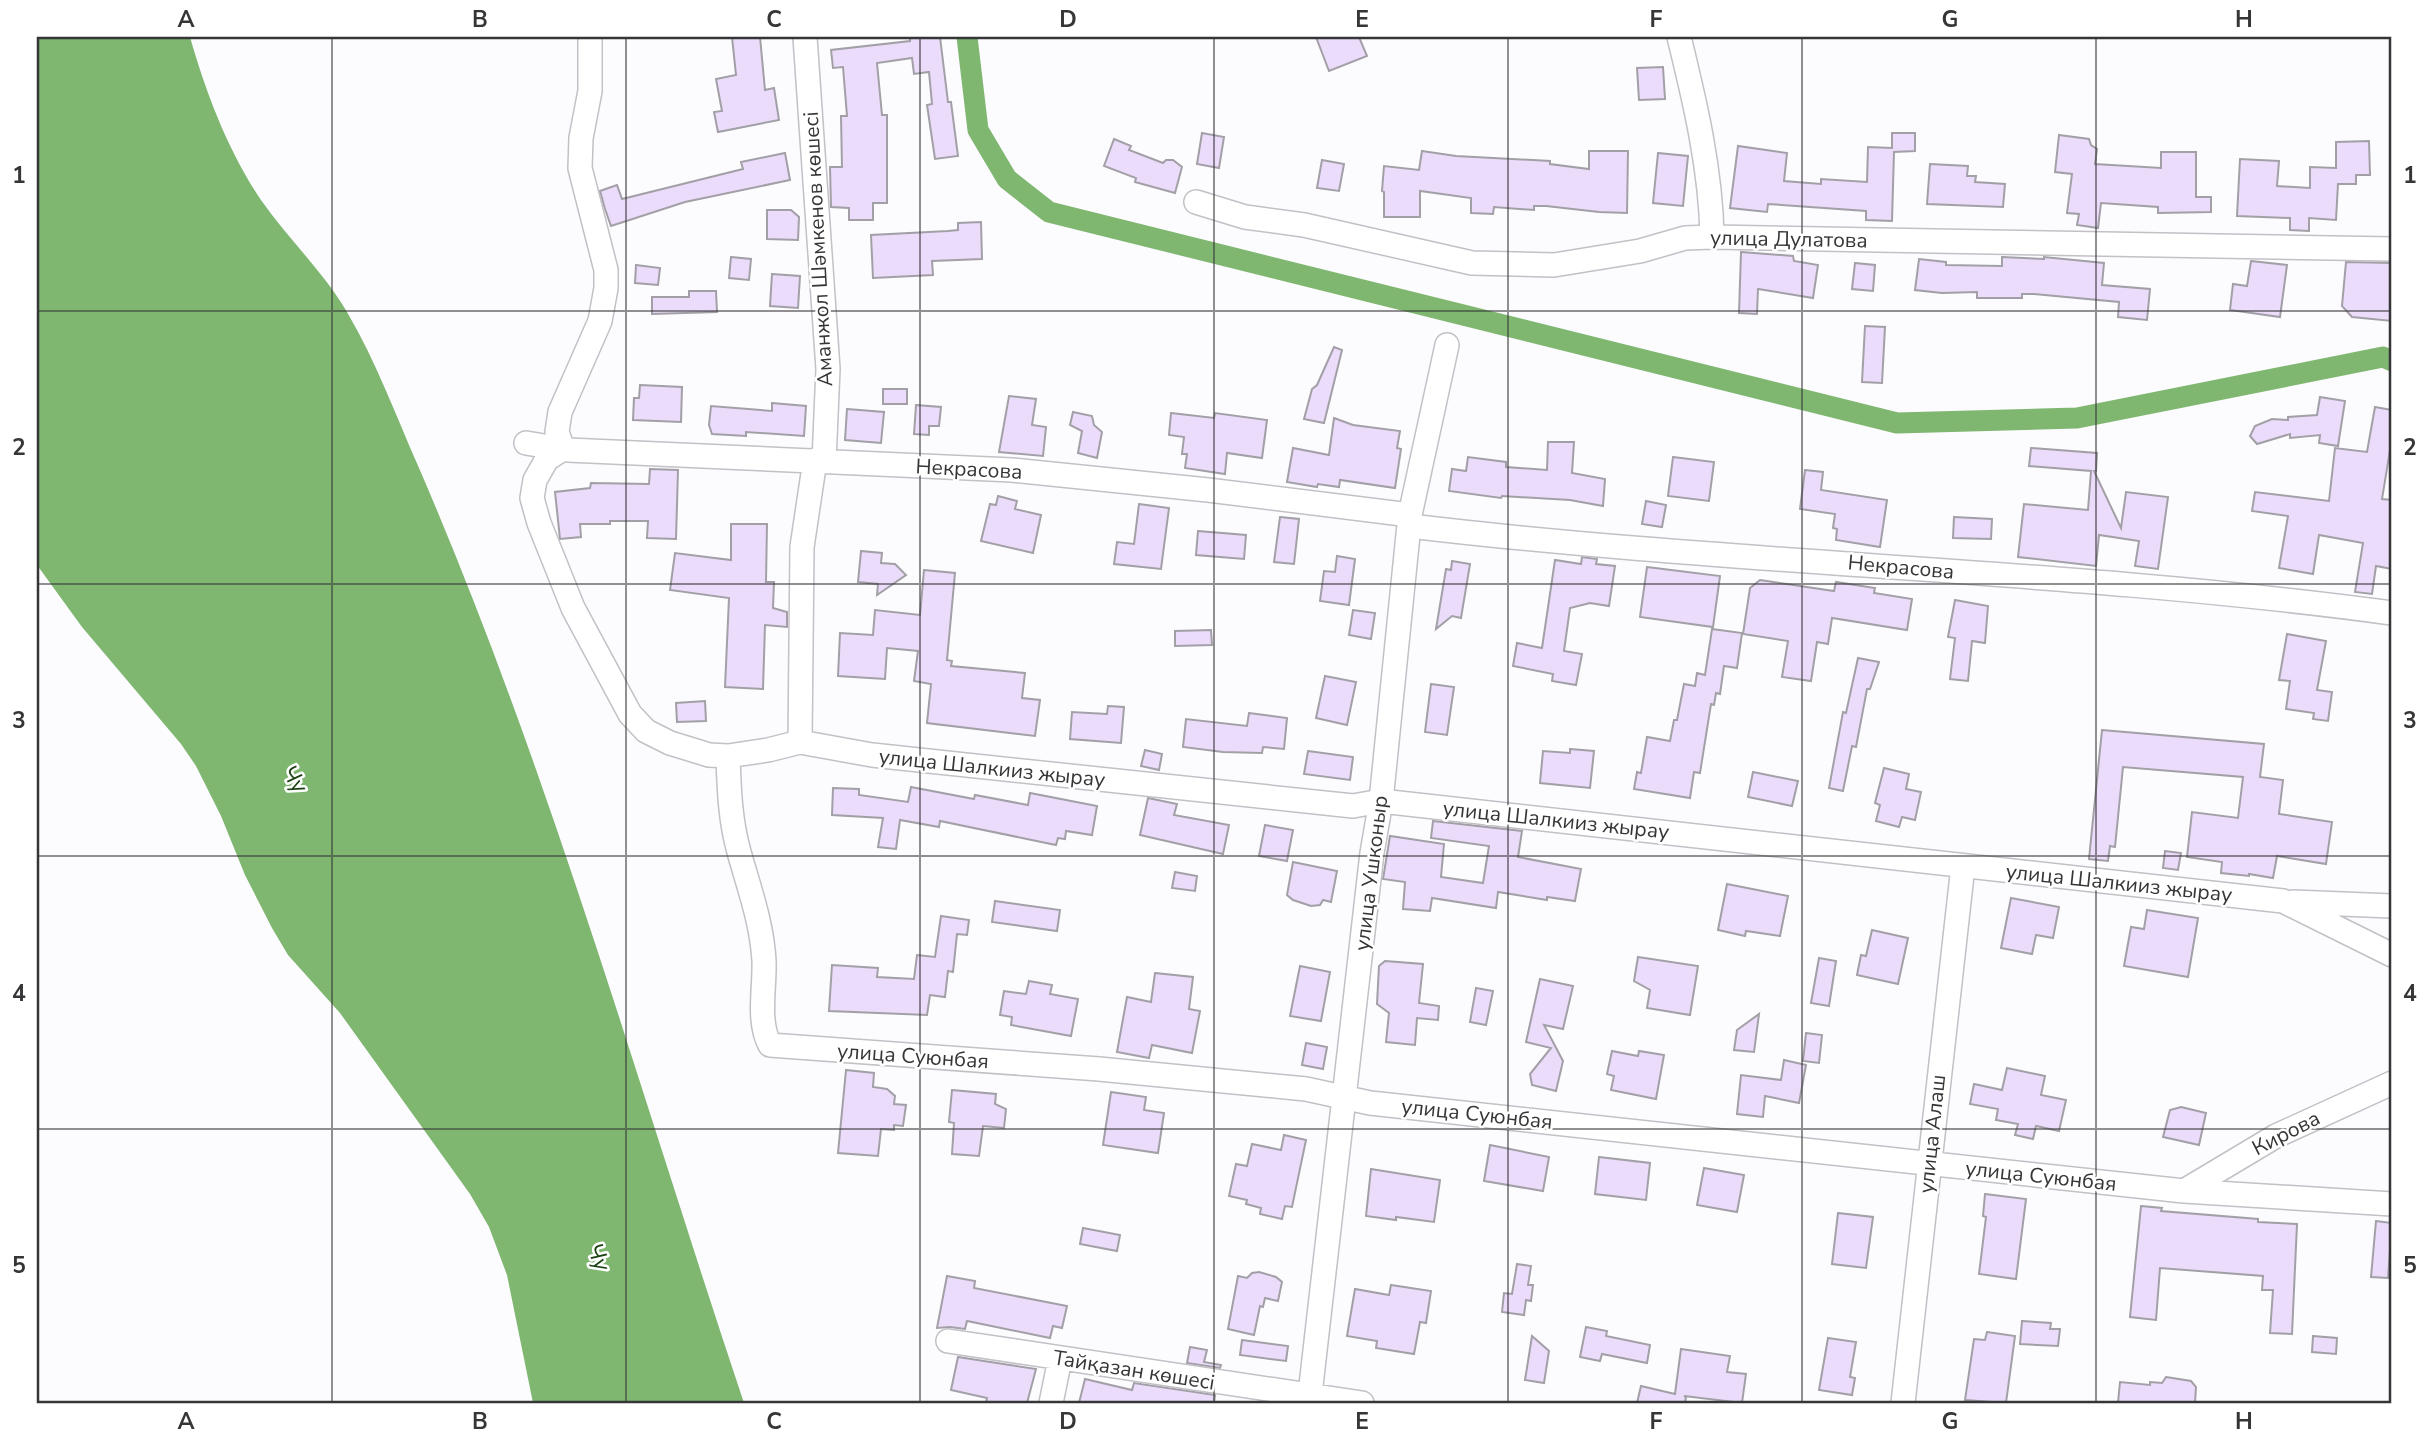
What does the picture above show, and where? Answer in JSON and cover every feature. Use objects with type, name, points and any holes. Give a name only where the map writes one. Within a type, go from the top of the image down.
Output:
[{"type":"street","points":[[590,37],[590,91],[580,138],[580,168],[606,270],[606,288],[600,321],[560,412],[557,432],[563,449],[547,460],[536,480],[532,498],[539,523],[573,608],[630,714],[646,731],[670,743],[719,755]]},
{"type":"street","name":"Аманжол Шәмкенов көшесі","points":[[800,742],[802,547],[820,460],[828,369],[805,37]]},
{"type":"street","points":[[1679,37],[1703,149],[1713,237]]},
{"type":"street","name":"улица Дулатова","points":[[1196,202],[1245,217],[1304,225],[1472,262],[1554,265],[1640,251],[1685,237],[2392,249]]},
{"type":"street","name":"улица Ушконыр","points":[[1309,1400],[1371,853],[1381,801],[1410,521],[1447,345]]},
{"type":"street","name":"Некрасова","points":[[526,443],[563,449],[1012,470],[1208,490],[1494,536],[1755,559],[1836,562],[2258,596],[2392,613]]},
{"type":"street","name":"улица Шалкииз жырау","points":[[719,755],[768,750],[800,742],[913,760],[1353,806],[1381,801],[2283,901],[2392,955]]},
{"type":"street","name":"улица Суюнбая","points":[[719,755],[738,850],[754,897],[764,960],[763,1033],[770,1045],[1306,1088],[1370,1103],[1928,1164],[2183,1191],[2392,1205]]},
{"type":"street","name":"улица Алаш","points":[[1903,1403],[1963,866]]},
{"type":"street","points":[[2283,901],[2392,906]]},
{"type":"street","name":"Кирова","points":[[2183,1191],[2276,1136],[2392,1083]]},
{"type":"street","name":"Тайқазан көшесі","points":[[948,1341],[1309,1400],[1362,1403]]},
{"type":"street","points":[[1051,1403],[1060,1359]]},
{"type":"water","name":"Чу","points":[[37,37],[190,37],[219,121],[238,162],[271,214],[327,283],[357,331],[419,468],[466,582],[552,814],[744,1403],[533,1403],[507,1275],[489,1227],[470,1194],[340,1013],[288,955],[245,875],[221,816],[196,766],[181,744],[82,627],[37,565]]},
{"type":"building","points":[[732,37],[760,37],[765,90],[774,88],[779,120],[718,132],[714,112],[722,111],[716,79],[736,75]]},
{"type":"building","points":[[910,37],[940,37],[958,156],[935,159],[927,105],[932,104],[929,72],[914,74],[912,58],[877,63],[882,115],[887,115],[887,203],[873,203],[873,220],[849,220],[849,208],[831,207],[830,167],[842,167],[841,116],[847,116],[843,67],[833,68],[831,50],[910,41]]},
{"type":"building","points":[[1316,37],[1359,37],[1367,56],[1329,71]]},
{"type":"building","points":[[1663,67],[1665,99],[1639,100],[1637,68]]},
{"type":"building","points":[[1202,133],[1224,137],[1219,168],[1197,164]]},
{"type":"building","points":[[1892,133],[1915,133],[1915,151],[1894,152],[1892,221],[1866,220],[1866,211],[1768,204],[1767,212],[1730,208],[1738,146],[1787,153],[1784,181],[1821,184],[1821,179],[1867,182],[1868,147],[1892,148]]},
{"type":"building","points":[[2059,135],[2089,139],[2091,145],[2097,149],[2095,164],[2161,168],[2161,152],[2196,152],[2196,197],[2211,197],[2211,212],[2158,213],[2158,207],[2101,203],[2098,228],[2077,225],[2079,214],[2067,213],[2072,174],[2055,172]]},
{"type":"building","points":[[1114,139],[1131,146],[1129,150],[1163,163],[1173,160],[1182,167],[1175,193],[1135,182],[1136,178],[1104,166]]},
{"type":"building","points":[[2369,141],[2370,175],[2356,175],[2356,184],[2338,184],[2336,220],[2309,218],[2309,231],[2290,230],[2290,218],[2237,216],[2240,159],[2279,161],[2277,186],[2310,188],[2310,167],[2336,168],[2336,142]]},
{"type":"building","points":[[1422,151],[1456,156],[1550,161],[1550,164],[1589,169],[1589,151],[1628,151],[1627,213],[1534,206],[1534,210],[1494,207],[1493,214],[1471,213],[1471,198],[1420,191],[1420,217],[1384,217],[1384,166],[1419,170]]},
{"type":"building","points":[[785,153],[790,180],[685,202],[611,226],[600,191],[617,185],[622,199],[743,169],[741,162]]},
{"type":"building","points":[[1658,153],[1688,156],[1683,206],[1653,203]]},
{"type":"building","points":[[1322,160],[1344,164],[1339,191],[1317,188]]},
{"type":"building","points":[[1930,164],[1968,166],[1967,176],[1976,176],[1975,182],[2005,184],[2003,207],[1927,204]]},
{"type":"building","points":[[767,210],[791,210],[799,217],[798,240],[767,239]]},
{"type":"building","points":[[981,222],[982,259],[932,261],[933,275],[873,278],[871,235],[958,230],[958,223]]},
{"type":"building","points":[[1741,252],[1793,256],[1794,261],[1818,265],[1813,298],[1758,289],[1757,314],[1739,313]]},
{"type":"building","points":[[731,257],[751,259],[749,280],[729,278]]},
{"type":"building","points":[[2002,257],[2044,257],[2104,263],[2102,285],[2150,289],[2147,320],[2118,317],[2119,302],[2034,294],[2022,294],[2022,298],[1977,298],[1977,292],[1942,293],[1915,290],[1919,259],[1946,262],[1946,265],[2002,266]]},
{"type":"building","points":[[2251,261],[2287,265],[2280,317],[2230,310],[2233,284],[2247,286]]},
{"type":"building","points":[[2346,262],[2392,263],[2392,321],[2352,317],[2342,306]]},
{"type":"building","points":[[1855,263],[1875,265],[1873,291],[1852,289]]},
{"type":"building","points":[[636,265],[660,268],[658,285],[635,283]]},
{"type":"building","points":[[772,274],[800,276],[798,308],[770,306]]},
{"type":"building","points":[[689,291],[716,291],[717,312],[652,314],[652,297],[689,297]]},
{"type":"building","points":[[1865,326],[1885,327],[1882,383],[1862,382]]},
{"type":"building","points":[[1334,347],[1342,350],[1324,423],[1304,419],[1312,389],[1317,385]]},
{"type":"building","points":[[640,385],[682,387],[681,422],[633,420],[634,398],[639,398]]},
{"type":"building","points":[[883,389],[907,389],[907,404],[883,404]]},
{"type":"building","points":[[1009,396],[1036,399],[1032,425],[1046,427],[1043,456],[999,452]]},
{"type":"building","points":[[2320,397],[2345,401],[2338,446],[2319,443],[2320,435],[2290,438],[2290,434],[2257,444],[2250,436],[2255,426],[2272,419],[2288,420],[2288,417],[2317,415]]},
{"type":"building","points":[[772,403],[806,406],[804,436],[746,432],[746,436],[712,434],[709,425],[711,406],[772,411]]},
{"type":"building","points":[[916,405],[941,407],[939,426],[929,426],[929,435],[914,434]]},
{"type":"building","points":[[2375,407],[2392,410],[2392,438],[2382,499],[2392,500],[2392,569],[2376,566],[2372,594],[2355,592],[2363,543],[2319,535],[2313,574],[2279,568],[2288,516],[2252,511],[2255,492],[2329,501],[2335,448],[2367,452]]},
{"type":"building","points":[[847,409],[884,412],[881,443],[845,440]]},
{"type":"building","points":[[1073,412],[1092,416],[1094,425],[1102,432],[1097,458],[1078,453],[1082,431],[1070,425]]},
{"type":"building","points":[[1171,413],[1214,418],[1215,413],[1267,420],[1262,458],[1227,453],[1225,474],[1185,468],[1187,454],[1182,454],[1184,437],[1169,435]]},
{"type":"building","points":[[1334,418],[1353,425],[1400,431],[1397,448],[1401,449],[1395,488],[1340,480],[1339,487],[1318,484],[1317,487],[1287,482],[1293,448],[1329,455]]},
{"type":"building","points":[[1548,442],[1574,442],[1572,473],[1605,479],[1603,506],[1570,500],[1501,498],[1449,491],[1452,469],[1466,471],[1468,457],[1506,462],[1506,467],[1547,470]]},
{"type":"building","points":[[2031,448],[2097,453],[2094,471],[2121,528],[2126,492],[2168,497],[2158,569],[2135,566],[2139,541],[2099,535],[2096,566],[2018,557],[2024,504],[2088,510],[2091,471],[2029,466]]},
{"type":"building","points":[[1673,457],[1714,462],[1709,501],[1668,496]]},
{"type":"building","points":[[650,469],[678,470],[676,539],[647,538],[648,521],[610,521],[610,524],[580,524],[581,537],[560,539],[555,492],[590,488],[591,483],[649,484]]},
{"type":"building","points":[[1805,470],[1823,472],[1821,490],[1887,500],[1880,547],[1836,540],[1837,529],[1833,528],[1835,514],[1800,509]]},
{"type":"building","points":[[998,496],[1017,501],[1015,509],[1041,515],[1033,553],[981,541],[990,504],[996,505]]},
{"type":"building","points":[[1646,501],[1666,505],[1662,527],[1642,524]]},
{"type":"building","points":[[1139,504],[1169,508],[1161,569],[1114,564],[1117,542],[1134,544]]},
{"type":"building","points":[[1280,517],[1299,519],[1294,564],[1274,562]]},
{"type":"building","points":[[1954,517],[1992,519],[1991,539],[1953,538]]},
{"type":"building","points":[[731,524],[767,524],[766,582],[774,582],[773,608],[787,612],[787,627],[765,625],[763,689],[725,687],[729,598],[670,590],[675,553],[731,560]]},
{"type":"building","points":[[1198,531],[1246,535],[1244,559],[1196,555]]},
{"type":"building","points":[[861,551],[882,553],[881,563],[895,564],[906,575],[877,595],[878,584],[858,582]]},
{"type":"building","points":[[1337,556],[1355,559],[1349,605],[1320,601],[1324,571],[1335,572]]},
{"type":"building","points":[[1582,557],[1597,559],[1596,564],[1615,566],[1609,606],[1590,603],[1570,608],[1564,651],[1582,654],[1576,685],[1552,681],[1553,674],[1513,666],[1517,643],[1542,648],[1555,560],[1581,564]]},
{"type":"building","points":[[1452,561],[1470,564],[1461,618],[1452,616],[1436,629],[1446,569],[1451,570]]},
{"type":"building","points":[[1647,567],[1720,576],[1713,627],[1640,617]]},
{"type":"building","points":[[924,570],[955,573],[947,660],[952,661],[951,666],[1025,673],[1022,698],[1040,700],[1035,736],[927,723],[931,684],[914,681],[918,651],[887,648],[885,679],[838,676],[840,633],[873,635],[875,610],[920,615]]},
{"type":"building","points":[[1760,580],[1834,591],[1836,582],[1875,588],[1874,593],[1912,599],[1907,630],[1832,618],[1828,644],[1817,642],[1811,681],[1782,677],[1788,641],[1743,634],[1750,588]]},
{"type":"building","points":[[1955,600],[1988,606],[1985,643],[1972,641],[1968,681],[1950,679],[1955,638],[1948,637]]},
{"type":"building","points":[[1353,610],[1375,613],[1371,639],[1349,635]]},
{"type":"building","points":[[1712,629],[1742,633],[1737,668],[1724,666],[1720,694],[1716,693],[1714,705],[1711,704],[1700,773],[1694,772],[1690,798],[1634,789],[1637,772],[1641,773],[1647,737],[1670,741],[1684,684],[1695,686],[1697,673],[1705,675]]},
{"type":"building","points":[[1211,630],[1212,645],[1175,646],[1175,631]]},
{"type":"building","points":[[2287,634],[2326,641],[2317,690],[2332,692],[2328,721],[2313,719],[2314,713],[2286,709],[2290,681],[2279,680]]},
{"type":"building","points":[[1858,658],[1879,662],[1870,689],[1867,689],[1856,747],[1852,746],[1843,791],[1829,788],[1843,712],[1846,713]]},
{"type":"building","points":[[1325,676],[1356,682],[1347,725],[1316,718]]},
{"type":"building","points":[[1431,684],[1454,687],[1447,735],[1425,732]]},
{"type":"building","points":[[705,701],[706,721],[677,722],[676,703]]},
{"type":"building","points":[[1108,706],[1124,707],[1121,743],[1070,739],[1072,712],[1107,714]]},
{"type":"building","points":[[1249,713],[1287,718],[1284,749],[1263,747],[1262,753],[1183,747],[1186,719],[1247,726]]},
{"type":"building","points":[[2102,730],[2264,744],[2260,777],[2283,780],[2279,814],[2332,822],[2326,864],[2277,856],[2273,878],[2221,873],[2222,862],[2187,857],[2192,812],[2238,818],[2243,777],[2123,767],[2115,847],[2110,846],[2108,861],[2089,859]]},
{"type":"building","points":[[1570,749],[1594,751],[1590,788],[1540,783],[1543,751],[1570,753]]},
{"type":"building","points":[[1145,750],[1162,754],[1159,770],[1141,766]]},
{"type":"building","points":[[1308,751],[1353,757],[1350,780],[1304,774]]},
{"type":"building","points":[[1884,768],[1909,774],[1906,789],[1921,792],[1915,820],[1902,817],[1899,827],[1876,821],[1880,805],[1875,803]]},
{"type":"building","points":[[1753,772],[1798,781],[1792,806],[1748,797]]},
{"type":"building","points":[[911,787],[974,799],[975,795],[1028,805],[1030,793],[1097,806],[1092,835],[1066,831],[1065,839],[1058,838],[1056,845],[940,821],[939,827],[900,820],[896,849],[878,847],[883,818],[832,815],[833,788],[859,789],[859,795],[908,802]]},
{"type":"building","points":[[1148,798],[1177,804],[1174,815],[1229,825],[1223,854],[1140,835]]},
{"type":"building","points":[[1433,821],[1522,831],[1518,857],[1581,869],[1575,901],[1547,897],[1547,900],[1498,892],[1496,908],[1432,898],[1430,911],[1403,909],[1405,882],[1383,879],[1390,836],[1444,844],[1441,877],[1483,883],[1489,846],[1431,838]]},
{"type":"building","points":[[1265,825],[1293,830],[1287,861],[1259,856]]},
{"type":"building","points":[[2165,851],[2181,853],[2178,870],[2163,868]]},
{"type":"building","points":[[1293,862],[1337,871],[1331,902],[1323,900],[1320,905],[1311,906],[1287,895]]},
{"type":"building","points":[[1175,872],[1197,876],[1195,891],[1172,888]]},
{"type":"building","points":[[1727,884],[1788,896],[1780,936],[1746,931],[1745,936],[1718,930]]},
{"type":"building","points":[[2011,898],[2059,907],[2053,938],[2036,935],[2032,954],[2001,948]]},
{"type":"building","points":[[995,901],[1060,910],[1057,931],[992,922]]},
{"type":"building","points":[[2147,910],[2198,918],[2188,977],[2124,966],[2131,927],[2144,929]]},
{"type":"building","points":[[941,916],[969,920],[967,935],[957,934],[953,972],[948,971],[945,997],[930,995],[927,1015],[829,1011],[832,965],[878,968],[877,977],[914,979],[917,955],[935,957]]},
{"type":"building","points":[[1872,930],[1908,938],[1898,984],[1857,975],[1861,955],[1866,956]]},
{"type":"building","points":[[1638,957],[1698,966],[1690,1015],[1647,1008],[1650,990],[1634,981]]},
{"type":"building","points":[[1819,958],[1836,961],[1829,1006],[1811,1003]]},
{"type":"building","points":[[1385,961],[1423,964],[1419,1003],[1439,1006],[1438,1020],[1417,1018],[1415,1045],[1386,1042],[1389,1013],[1377,1004],[1379,966]]},
{"type":"building","points":[[1300,966],[1330,972],[1321,1021],[1290,1016]]},
{"type":"building","points":[[1155,973],[1193,977],[1189,1009],[1200,1011],[1192,1053],[1152,1045],[1149,1058],[1117,1052],[1127,997],[1151,1002]]},
{"type":"building","points":[[1540,979],[1573,986],[1563,1029],[1544,1025],[1563,1061],[1556,1091],[1532,1085],[1530,1074],[1551,1048],[1526,1042]]},
{"type":"building","points":[[1029,981],[1052,985],[1050,994],[1078,999],[1071,1036],[1011,1025],[1012,1017],[1000,1015],[1004,991],[1026,994]]},
{"type":"building","points":[[1476,988],[1493,991],[1486,1025],[1470,1022]]},
{"type":"building","points":[[1759,1014],[1754,1052],[1734,1050],[1737,1030]]},
{"type":"building","points":[[1806,1033],[1822,1035],[1819,1063],[1803,1061]]},
{"type":"building","points":[[1306,1043],[1327,1047],[1323,1069],[1302,1065]]},
{"type":"building","points":[[1612,1051],[1638,1056],[1639,1051],[1664,1055],[1656,1099],[1611,1090],[1614,1076],[1607,1074]]},
{"type":"building","points":[[1784,1060],[1806,1065],[1799,1103],[1765,1096],[1763,1117],[1737,1114],[1741,1075],[1781,1080]]},
{"type":"building","points":[[2007,1068],[2045,1076],[2041,1095],[2066,1100],[2059,1131],[2036,1126],[2033,1139],[2015,1135],[2018,1124],[1996,1120],[1998,1109],[1970,1104],[1974,1084],[2002,1090]]},
{"type":"building","points":[[846,1070],[874,1073],[873,1087],[887,1089],[895,1096],[894,1104],[906,1105],[903,1126],[894,1125],[894,1130],[881,1129],[878,1156],[838,1153]]},
{"type":"building","points":[[952,1090],[996,1094],[995,1104],[1006,1109],[1004,1128],[983,1126],[979,1156],[952,1154],[954,1123],[949,1122]]},
{"type":"building","points":[[1111,1092],[1146,1097],[1144,1110],[1164,1113],[1158,1153],[1103,1145]]},
{"type":"building","points":[[2181,1107],[2206,1113],[2199,1145],[2163,1137],[2170,1110]]},
{"type":"building","points":[[1284,1135],[1306,1140],[1292,1207],[1285,1206],[1282,1219],[1260,1214],[1261,1208],[1246,1204],[1247,1200],[1229,1196],[1236,1164],[1247,1166],[1252,1144],[1281,1150]]},
{"type":"building","points":[[1490,1145],[1549,1157],[1543,1191],[1484,1181]]},
{"type":"building","points":[[1599,1157],[1650,1163],[1646,1200],[1595,1194]]},
{"type":"building","points":[[1704,1168],[1744,1175],[1737,1212],[1697,1205]]},
{"type":"building","points":[[1371,1169],[1440,1180],[1434,1222],[1366,1216]]},
{"type":"building","points":[[1985,1194],[2026,1199],[2016,1279],[1979,1274],[1986,1217],[1983,1216]]},
{"type":"building","points":[[2141,1206],[2162,1208],[2161,1211],[2297,1224],[2292,1334],[2270,1333],[2273,1290],[2262,1290],[2263,1276],[2160,1268],[2156,1320],[2130,1317]]},
{"type":"building","points":[[1838,1213],[1873,1217],[1866,1268],[1832,1264]]},
{"type":"building","points":[[2376,1221],[2392,1223],[2388,1278],[2371,1277]]},
{"type":"building","points":[[1083,1228],[1120,1235],[1117,1251],[1080,1244]]},
{"type":"building","points":[[1517,1264],[1531,1266],[1528,1285],[1533,1285],[1531,1301],[1526,1300],[1524,1315],[1502,1312],[1504,1293],[1512,1294]]},
{"type":"building","points":[[1259,1272],[1276,1277],[1282,1282],[1278,1301],[1265,1298],[1263,1307],[1260,1306],[1254,1335],[1228,1329],[1238,1276],[1247,1278],[1252,1273]]},
{"type":"building","points":[[947,1276],[975,1281],[974,1288],[1067,1306],[1062,1328],[1053,1326],[1050,1338],[967,1321],[965,1329],[937,1328]]},
{"type":"building","points":[[1391,1285],[1431,1291],[1426,1323],[1420,1322],[1414,1354],[1376,1348],[1377,1341],[1347,1336],[1355,1289],[1389,1295]]},
{"type":"building","points":[[2022,1321],[2051,1323],[2050,1329],[2060,1329],[2058,1346],[2020,1344]]},
{"type":"building","points":[[1586,1327],[1607,1331],[1606,1336],[1650,1345],[1647,1363],[1602,1354],[1600,1361],[1580,1357]]},
{"type":"building","points":[[1987,1332],[2015,1336],[2006,1403],[1965,1400],[1974,1339],[1985,1340]]},
{"type":"building","points":[[1532,1336],[1549,1351],[1544,1383],[1525,1380]]},
{"type":"building","points":[[2313,1336],[2337,1338],[2336,1354],[2312,1352]]},
{"type":"building","points":[[1828,1338],[1856,1342],[1850,1377],[1855,1378],[1852,1395],[1819,1390]]},
{"type":"building","points":[[1242,1340],[1288,1346],[1286,1361],[1240,1355]]},
{"type":"building","points":[[1190,1347],[1207,1350],[1204,1362],[1221,1365],[1220,1368],[1187,1363]]},
{"type":"building","points":[[1681,1349],[1730,1356],[1727,1372],[1746,1374],[1742,1403],[1684,1396],[1685,1403],[1637,1403],[1641,1386],[1675,1394]]},
{"type":"building","points":[[958,1357],[1036,1369],[1027,1403],[986,1403],[987,1398],[951,1390]]},
{"type":"building","points":[[2166,1377],[2191,1381],[2196,1387],[2195,1403],[2118,1403],[2120,1382],[2150,1385],[2150,1382],[2162,1383]]},
{"type":"building","points":[[1085,1379],[1132,1390],[1134,1383],[1215,1395],[1214,1403],[1079,1403]]},
{"type":"waterway","points":[[967,37],[978,130],[1007,179],[1049,212],[1897,423],[2077,418],[2383,357],[2392,361]]}]
